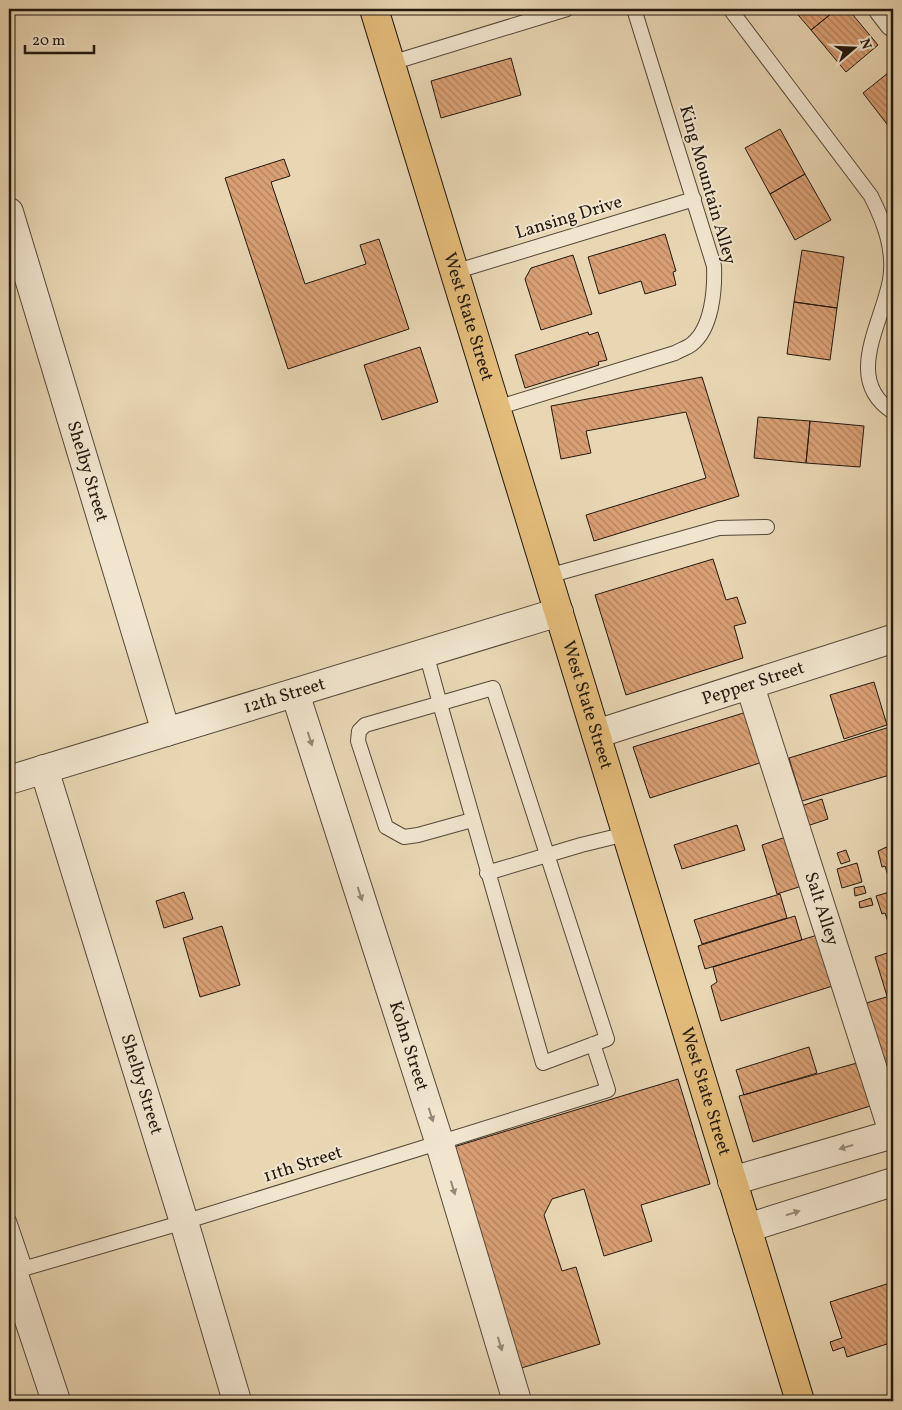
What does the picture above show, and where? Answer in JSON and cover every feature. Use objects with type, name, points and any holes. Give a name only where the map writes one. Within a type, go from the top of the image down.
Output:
[{"type":"main road","name":"West State Street","points":[[374,9],[800,1401]]},
{"type":"street","points":[[883,9],[893,22]]},
{"type":"street","name":"Shelby Street","points":[[9,212],[166,732]]},
{"type":"street","name":"12th Street","points":[[9,780],[559,612]]},
{"type":"street","name":"Pepper Street","points":[[596,734],[750,686],[893,634]]},
{"type":"street","name":"Salt Alley","points":[[750,686],[893,1133]]},
{"type":"street","name":"Kohn Street","points":[[295,693],[439,1141],[517,1401]]},
{"type":"street","name":"Shelby Street","points":[[44,769],[184,1222],[237,1401]]},
{"type":"street","points":[[732,1181],[893,1133]]},
{"type":"street","points":[[747,1228],[893,1182]]},
{"type":"street","points":[[15,1271],[56,1401]]},
{"type":"lane","points":[[390,63],[567,9]]},
{"type":"lane","name":"King Mountain Alley","points":[[496,408],[675,353],[693,344],[709,316],[715,289],[714,266],[634,9]]},
{"type":"lane","points":[[730,9],[871,196],[883,219],[889,244],[890,280],[867,358],[868,376],[874,392],[884,406],[893,412]]},
{"type":"lane","name":"Lansing Drive","points":[[454,272],[694,199]]},
{"type":"lane","points":[[548,576],[719,528],[767,527]]},
{"type":"lane","points":[[426,653],[440,704],[472,820],[487,873],[543,1063],[607,1039],[493,688],[440,704],[365,725],[359,731],[358,741],[386,827],[404,837],[472,820]]},
{"type":"lane","points":[[487,873],[626,834]]},
{"type":"lane","name":"11th Street","points":[[15,1271],[184,1222],[439,1141],[608,1090],[593,1044]]},
{"type":"lane","points":[[9,1221],[15,1271]]},
{"type":"building","points":[[793,9],[837,9],[811,30]]},
{"type":"building","points":[[837,9],[848,9],[878,45],[846,72],[811,30]]},
{"type":"building","points":[[511,58],[521,95],[441,118],[431,81]]},
{"type":"building","points":[[893,69],[893,132],[863,93]]},
{"type":"building","points":[[780,129],[805,174],[770,194],[745,148]]},
{"type":"building","points":[[284,159],[290,176],[271,182],[305,284],[366,264],[360,245],[379,239],[409,329],[288,369],[225,178]]},
{"type":"building","points":[[805,174],[831,220],[795,240],[770,194]]},
{"type":"building","points":[[665,234],[676,271],[673,272],[676,285],[645,294],[641,281],[599,294],[588,257]]},
{"type":"building","points":[[802,250],[844,257],[837,308],[794,302]]},
{"type":"building","points":[[573,255],[592,314],[541,330],[525,279],[531,268]]},
{"type":"building","points":[[794,302],[837,308],[830,360],[787,354]]},
{"type":"building","points":[[588,332],[589,335],[598,332],[607,360],[598,362],[599,365],[525,388],[515,355]]},
{"type":"building","points":[[420,347],[438,402],[382,420],[364,365]]},
{"type":"building","points":[[702,377],[739,496],[594,541],[586,515],[706,478],[686,412],[586,431],[591,453],[561,459],[551,406]]},
{"type":"building","points":[[758,417],[810,421],[806,463],[754,458]]},
{"type":"building","points":[[810,421],[864,426],[860,467],[806,463]]},
{"type":"building","points":[[713,559],[726,600],[737,597],[746,623],[734,626],[743,658],[626,695],[595,595]]},
{"type":"building","points":[[874,682],[887,725],[844,739],[830,695]]},
{"type":"building","points":[[750,711],[766,761],[650,798],[633,747]]},
{"type":"building","points":[[893,726],[893,774],[802,801],[789,758]]},
{"type":"building","points":[[822,799],[828,819],[807,826],[801,806]]},
{"type":"building","points":[[737,825],[745,850],[682,869],[674,845]]},
{"type":"building","points":[[792,835],[808,884],[777,894],[762,845]]},
{"type":"building","points":[[893,844],[893,878],[889,879],[885,866],[882,867],[878,851]]},
{"type":"building","points":[[846,850],[850,861],[841,864],[837,853]]},
{"type":"building","points":[[857,863],[862,882],[842,888],[837,869]]},
{"type":"building","points":[[864,886],[866,893],[855,896],[854,888]]},
{"type":"building","points":[[893,891],[893,923],[889,925],[885,913],[882,914],[876,896]]},
{"type":"building","points":[[184,892],[193,919],[164,928],[156,901]]},
{"type":"building","points":[[780,894],[787,918],[702,944],[694,920]]},
{"type":"building","points":[[871,898],[873,905],[860,908],[859,902]]},
{"type":"building","points":[[795,916],[802,940],[705,969],[698,946]]},
{"type":"building","points":[[222,926],[240,985],[200,997],[183,938]]},
{"type":"building","points":[[824,933],[839,984],[721,1021],[711,986],[717,982],[713,967]]},
{"type":"building","points":[[893,951],[893,995],[887,996],[875,957]]},
{"type":"building","points":[[893,995],[893,1102],[863,1004]]},
{"type":"building","points":[[809,1047],[817,1073],[744,1095],[736,1070]]},
{"type":"building","points":[[864,1061],[877,1104],[753,1142],[739,1096]]},
{"type":"building","points":[[678,1079],[710,1184],[641,1205],[652,1241],[604,1256],[584,1189],[552,1199],[544,1215],[562,1271],[576,1267],[600,1344],[515,1370],[447,1149]]},
{"type":"building","points":[[893,1282],[893,1342],[847,1357],[844,1347],[833,1351],[830,1342],[842,1338],[830,1302]]}]
